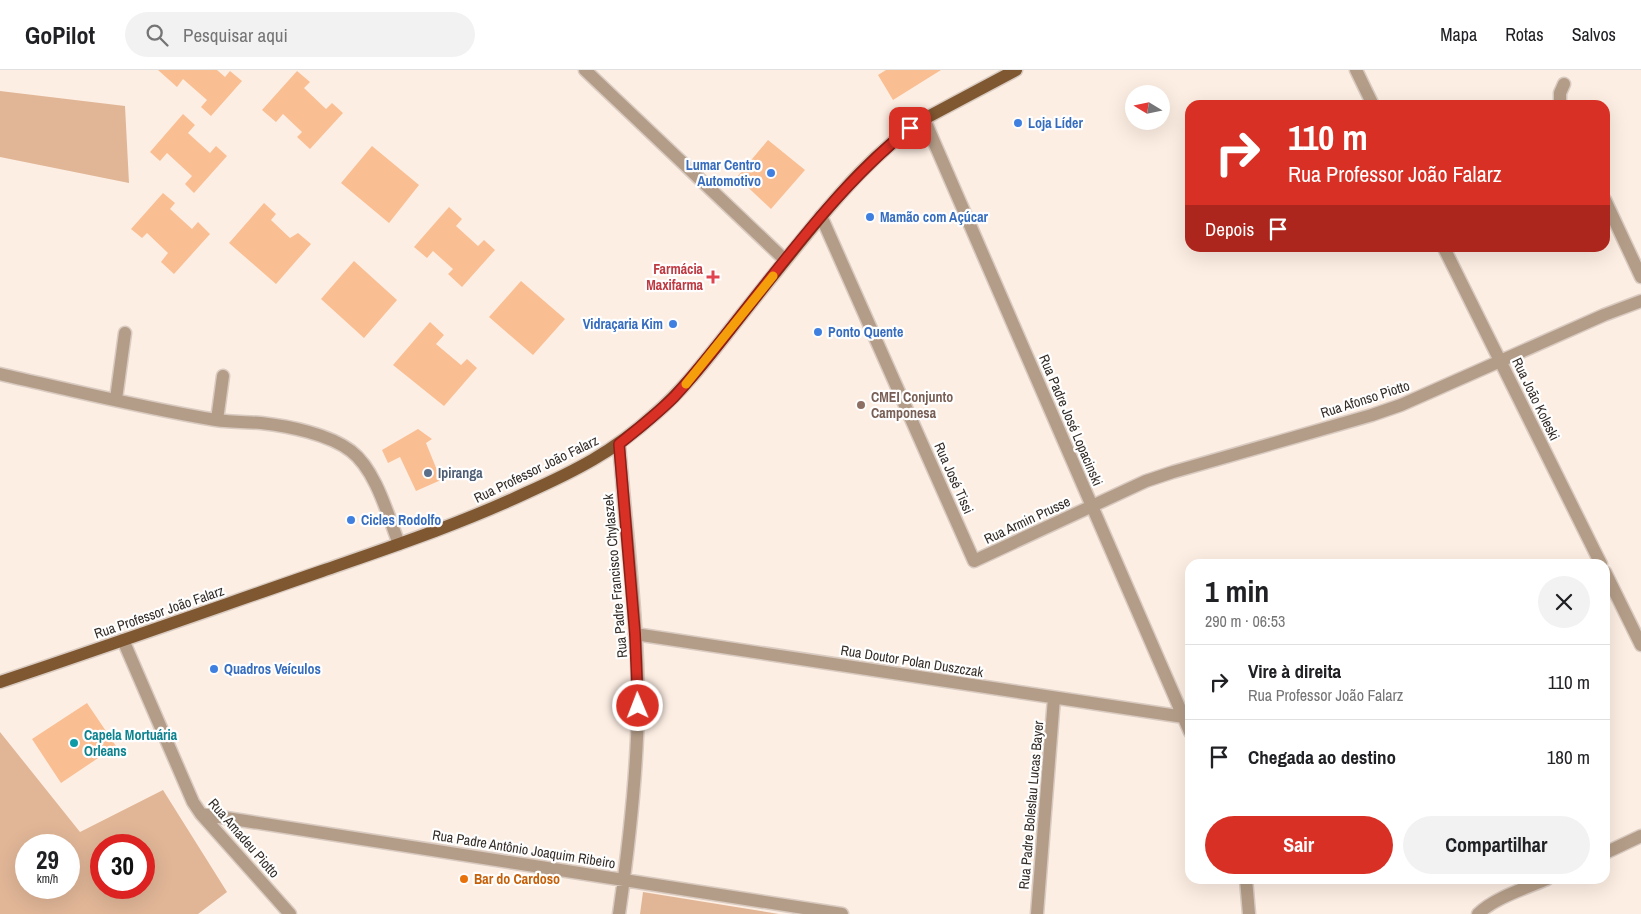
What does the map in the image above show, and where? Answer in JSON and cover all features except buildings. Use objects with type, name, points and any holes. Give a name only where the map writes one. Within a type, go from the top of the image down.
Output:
[{"type":"main road","name":"Rua Professor João Falarz","points":[[0,682],[399,544],[511,500],[584,466],[619,444],[656,414],[679,391],[821,216],[870,162],[905,132],[924,119],[1016,70]]},
{"type":"street","points":[[585,70],[785,260]]},
{"type":"street","points":[[1356,70],[1371,100]]},
{"type":"street","points":[[1560,100],[1560,93],[1564,84]]},
{"type":"street","name":"Rua Padre José Lopacinski","points":[[924,119],[1184,717]]},
{"type":"street","points":[[1610,211],[1641,277]]},
{"type":"street","name":"Rua José Tissi","points":[[821,216],[974,561]]},
{"type":"street","name":"Rua João Koleski","points":[[1446,252],[1599,559]]},
{"type":"street","name":"Rua Afonso Piotto","points":[[1092,507],[1146,481],[1173,472],[1388,410],[1641,300]]},
{"type":"street","points":[[116,400],[125,333]]},
{"type":"street","points":[[0,374],[217,420],[263,423],[285,427],[332,440],[352,451],[367,468],[399,544]]},
{"type":"street","points":[[217,420],[223,376]]},
{"type":"street","name":"Rua Padre Francisco Chylaszek","points":[[619,444],[635,634],[638,706],[629,842],[619,914]]},
{"type":"street","name":"Rua Armin Prusse","points":[[974,561],[1092,507]]},
{"type":"street","points":[[1610,582],[1641,645]]},
{"type":"street","name":"Rua Doutor Polan Duszczak","points":[[635,634],[1184,717]]},
{"type":"street","name":"Rua Amadeu Piotto","points":[[123,640],[187,791],[201,814],[290,914]]},
{"type":"street","name":"Rua Padre Boleslau Lucas Bayer","points":[[1037,914],[1054,698]]},
{"type":"street","name":"Rua Padre Antônio Joaquim Ribeiro","points":[[201,814],[836,914]]},
{"type":"street","points":[[1610,851],[1641,836]]},
{"type":"street","points":[[1247,884],[1250,914]]},
{"type":"street","points":[[1478,914],[1496,902],[1536,884]]},
{"type":"shaded area","points":[[0,91],[125,106],[129,183],[0,157]]},
{"type":"shaded area","points":[[0,732],[80,832],[163,790],[227,892],[198,914],[0,914]]},
{"type":"shaded area","points":[[643,892],[779,914],[640,914]]},
{"type":"slow traffic","points":[[686,384],[773,276]]},
{"type":"place","name":"Loja Líder","points":[[1018,123]]},
{"type":"place","name":"Lumar Centro Automotivo","points":[[771,173]]},
{"type":"place","name":"Mamão com Açúcar","points":[[870,217]]},
{"type":"place","name":"Farmácia Maxifarma","points":[[713,277]]},
{"type":"place","name":"Vidraçaria Kim","points":[[673,324]]},
{"type":"place","name":"Ponto Quente","points":[[818,332]]},
{"type":"place","name":"CMEI Conjunto Camponesa","points":[[861,405]]},
{"type":"place","name":"Ipiranga","points":[[428,473]]},
{"type":"place","name":"Cicles Rodolfo","points":[[351,520]]},
{"type":"place","name":"Quadros Veículos","points":[[214,669]]},
{"type":"place","name":"Capela Mortuária Orleans","points":[[74,743]]},
{"type":"place","name":"Bar do Cardoso","points":[[464,879]]},
{"type":"route","points":[[638,706],[635,634],[619,444],[673,398],[821,216],[870,162],[910,128]]}]
